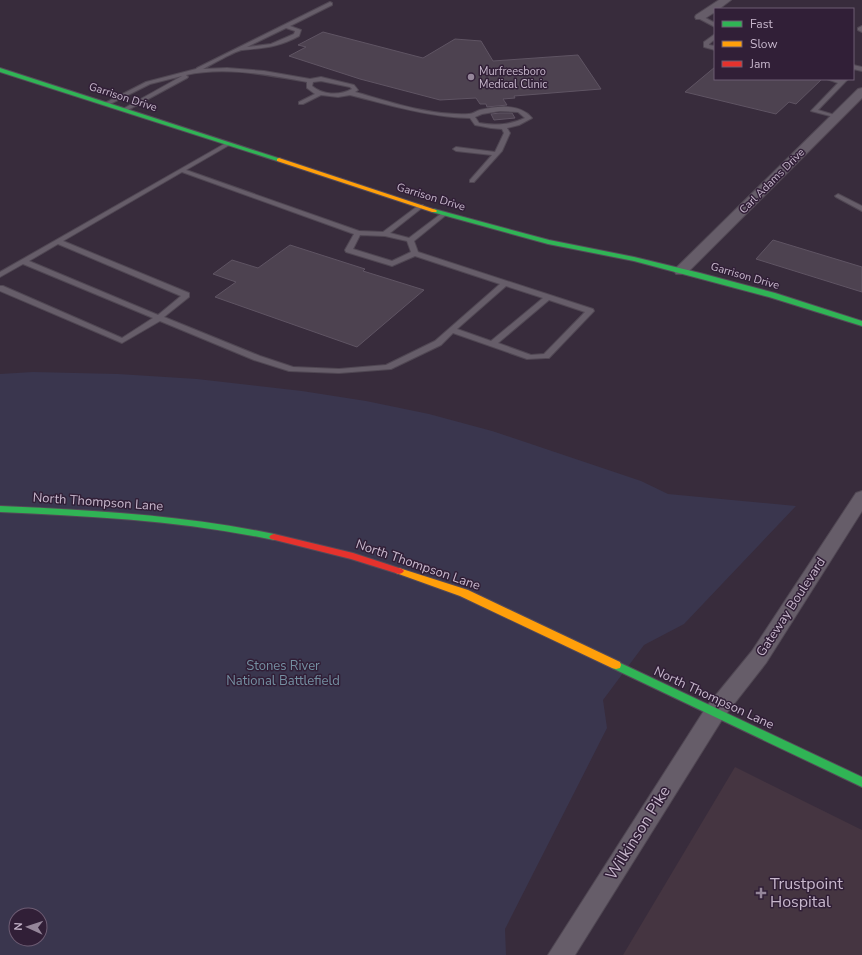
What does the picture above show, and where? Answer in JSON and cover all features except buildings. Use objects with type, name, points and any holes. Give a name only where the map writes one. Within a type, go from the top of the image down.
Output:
[{"type":"street","points":[[700,17],[726,0]]},
{"type":"street","name":"Garrison Drive","points":[[0,70],[444,214],[548,242],[681,271],[772,295],[862,324]]},
{"type":"street","name":"Carl Adams Drive","points":[[681,271],[860,95]]},
{"type":"street","name":"Gateway Boulevard","points":[[715,712],[759,657],[862,497]]},
{"type":"street","name":"North Thompson Lane","points":[[0,509],[121,514],[231,527],[353,556],[464,593],[862,782]]},
{"type":"street","name":"Wilkinson Pike","points":[[561,955],[715,712]]},
{"type":"lane","points":[[124,110],[197,71],[330,4]]},
{"type":"lane","points":[[700,17],[714,24]]},
{"type":"lane","points":[[241,49],[278,46],[297,35],[298,30],[286,26]]},
{"type":"lane","points":[[714,37],[706,43],[706,46],[714,48]]},
{"type":"lane","points":[[106,104],[148,83],[197,71],[227,70],[264,73],[310,81],[321,79],[352,86],[355,90],[350,93]]},
{"type":"lane","points":[[836,117],[814,110],[844,80]]},
{"type":"lane","points":[[310,81],[309,87],[319,94]]},
{"type":"lane","points":[[301,102],[319,94],[337,95],[350,93],[438,115],[472,116],[480,112],[516,109],[526,113],[529,118],[520,124],[504,127],[488,127],[477,124],[472,116]]},
{"type":"lane","points":[[472,181],[500,150],[506,133],[504,127]]},
{"type":"lane","points":[[0,275],[228,144]]},
{"type":"lane","points":[[456,149],[496,154]]},
{"type":"lane","points":[[181,170],[358,233],[385,234],[410,240]]},
{"type":"lane","points":[[838,196],[862,209]]},
{"type":"lane","points":[[385,234],[420,206]]},
{"type":"lane","points":[[410,240],[444,214]]},
{"type":"lane","points":[[358,233],[349,250],[392,264],[415,253],[590,311],[546,356],[530,357],[452,330]]},
{"type":"lane","points":[[410,240],[415,253]]},
{"type":"lane","points":[[0,288],[122,341],[158,318],[186,295],[58,242]]},
{"type":"lane","points":[[24,262],[256,358],[292,369],[339,371],[388,367],[438,343],[506,282]]},
{"type":"lane","points":[[492,344],[548,297]]},
{"type":"shaded area","name":"Trustpoint Hospital","points":[[735,767],[862,830],[862,955],[623,955]]},
{"type":"green space","name":"Stones River National Battlefield","points":[[33,372],[118,374],[197,379],[302,391],[366,401],[429,414],[492,431],[641,481],[668,494],[796,506],[684,624],[644,645],[603,700],[607,728],[505,929],[506,955],[0,955],[0,374]]},
{"type":"traffic: fast","points":[[0,70],[279,160]]},
{"type":"traffic: fast","points":[[434,211],[548,242],[634,259],[697,275],[772,295],[862,324]]},
{"type":"traffic: fast","points":[[0,509],[103,514],[172,520],[206,524],[274,537]]},
{"type":"traffic: fast","points":[[616,665],[862,782]]},
{"type":"traffic: slow","points":[[279,160],[434,211]]},
{"type":"traffic: slow","points":[[399,571],[464,593],[616,665]]},
{"type":"traffic: jam","points":[[274,537],[353,556],[399,571]]},
{"type":"place","name":"Murfreesboro Medical Clinic","points":[[471,77]]},
{"type":"place","name":"Trustpoint Hospital","points":[[761,893]]}]
